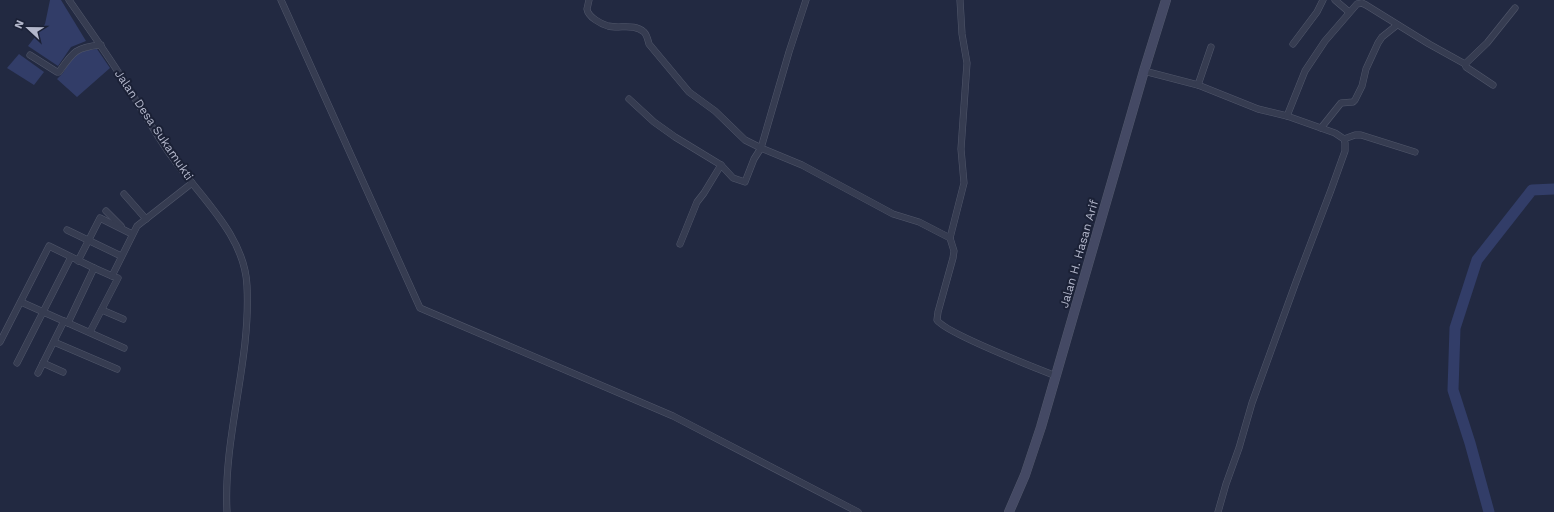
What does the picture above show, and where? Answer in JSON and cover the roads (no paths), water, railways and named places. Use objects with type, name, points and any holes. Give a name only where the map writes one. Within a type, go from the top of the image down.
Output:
[{"type":"main road","name":"Jalan H. Hasan Arif","points":[[1009,512],[1029,464],[1056,376],[1166,0]]},
{"type":"street","name":"Jalan Desa Sukamukti","points":[[69,0],[101,45],[172,158],[219,216],[233,240],[245,269],[247,286],[244,350],[227,470],[227,512]]},
{"type":"street","points":[[280,0],[420,308],[673,416],[858,512]]},
{"type":"street","points":[[589,0],[587,9],[590,15],[608,26],[632,27],[643,32],[647,36],[649,44],[689,92],[715,111],[745,140],[802,165],[893,214],[919,222],[950,238]]},
{"type":"street","points":[[629,99],[654,122],[675,137],[721,164],[733,178],[745,182],[754,159],[761,148],[806,0]]},
{"type":"street","points":[[960,0],[962,34],[967,63],[961,149],[964,182],[950,238],[954,251],[953,258],[937,319],[938,322],[947,328],[1015,360],[1056,376]]},
{"type":"street","points":[[1293,44],[1317,12],[1322,0]]},
{"type":"street","points":[[1335,0],[1349,12]]},
{"type":"street","points":[[1287,116],[1306,71],[1325,41],[1349,12],[1357,4],[1362,3],[1465,64],[1466,67],[1493,85]]},
{"type":"street","points":[[1465,64],[1487,43],[1515,8]]},
{"type":"street","points":[[1320,128],[1341,103],[1353,102],[1355,100],[1362,86],[1366,69],[1378,43],[1382,37],[1397,25]]},
{"type":"street","points":[[30,55],[59,72],[73,53],[80,48],[101,45]]},
{"type":"street","points":[[1198,84],[1211,47]]},
{"type":"street","points":[[1144,71],[1198,84],[1258,109],[1287,116],[1320,128],[1344,139]]},
{"type":"street","points":[[1344,139],[1352,135],[1361,135],[1416,152]]},
{"type":"street","points":[[1218,512],[1252,403],[1342,158],[1345,146],[1344,139]]},
{"type":"street","points":[[680,244],[697,202],[721,164]]},
{"type":"street","points":[[112,276],[137,226],[192,183]]},
{"type":"street","points":[[124,194],[146,219]]},
{"type":"street","points":[[106,211],[125,230]]},
{"type":"street","points":[[78,261],[100,218],[132,234]]},
{"type":"street","points":[[67,230],[121,256]]},
{"type":"street","points":[[0,342],[49,246],[78,261],[118,278],[90,332]]},
{"type":"street","points":[[17,363],[71,257]]},
{"type":"street","points":[[38,373],[94,268]]},
{"type":"street","points":[[21,302],[124,348]]},
{"type":"street","points":[[102,310],[123,319]]},
{"type":"street","points":[[54,342],[117,369]]},
{"type":"street","points":[[43,363],[63,372]]},
{"type":"water","points":[[50,0],[61,0],[86,41],[71,47],[58,66],[28,46],[45,24]]},
{"type":"water","points":[[97,49],[110,68],[77,97],[57,79],[63,73],[76,51]]},
{"type":"water","points":[[19,54],[44,72],[34,85],[7,68]]},
{"type":"waterway","points":[[1489,512],[1470,443],[1453,390],[1455,328],[1477,260],[1532,190],[1554,189]]}]
